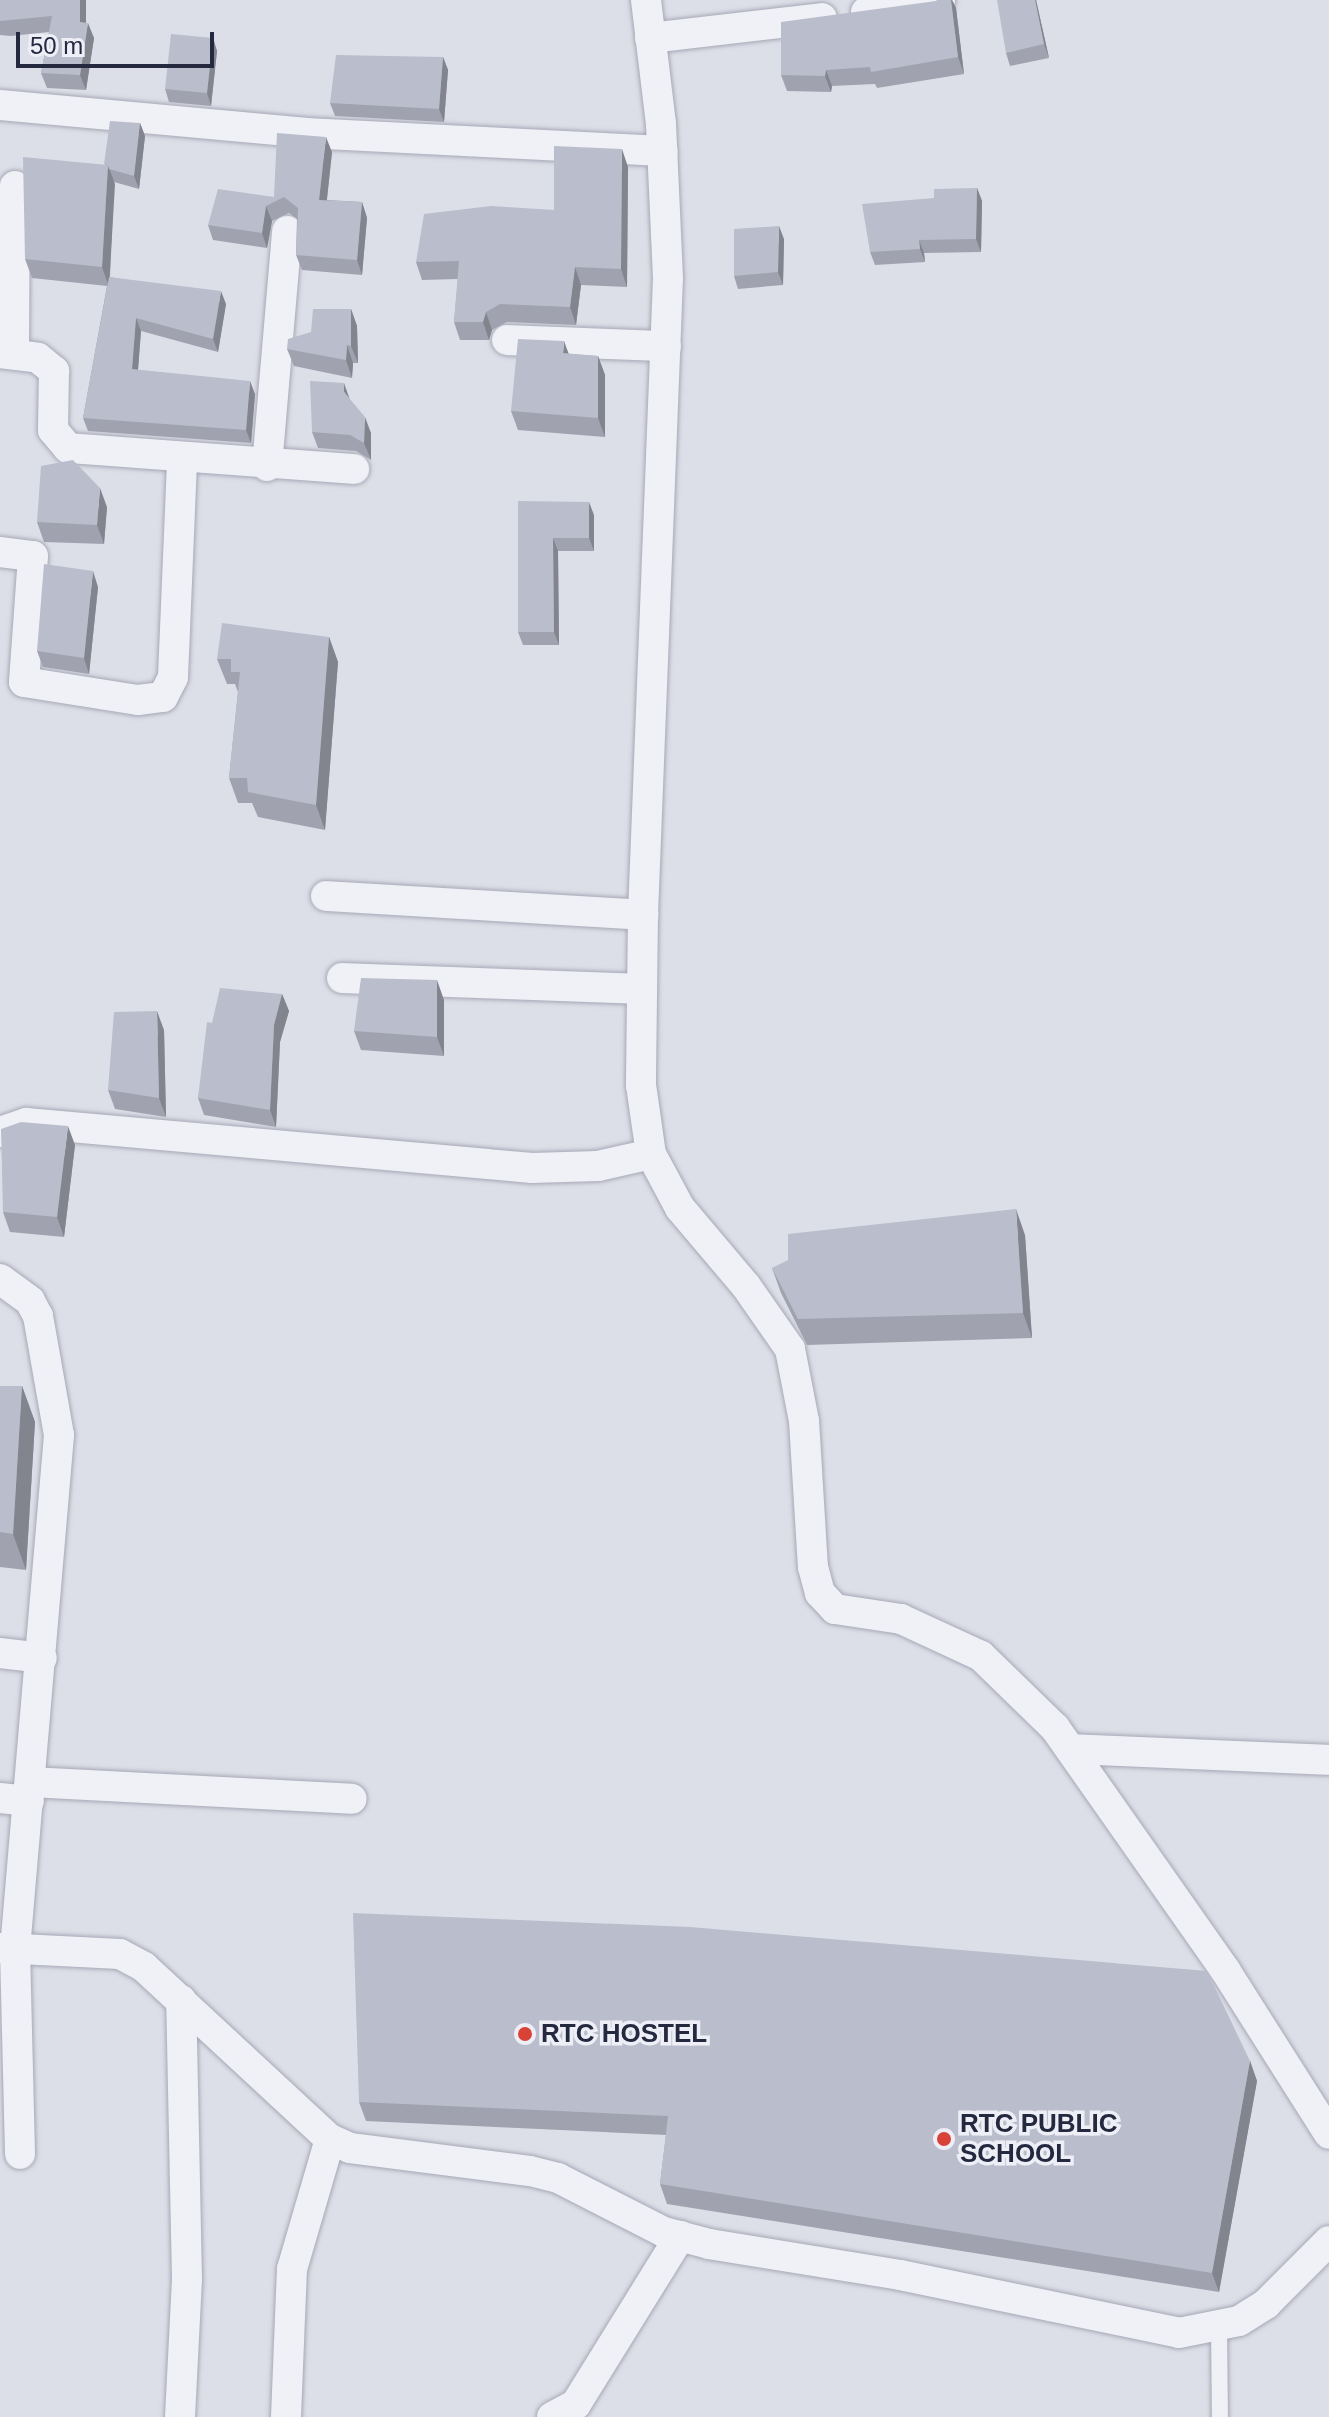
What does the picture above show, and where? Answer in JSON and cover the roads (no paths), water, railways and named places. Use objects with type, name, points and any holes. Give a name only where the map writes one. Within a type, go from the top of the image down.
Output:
[{"type":"street","points":[[646,0],[663,151],[666,346],[643,915],[641,1085],[651,1154],[680,1208],[746,1286],[790,1349],[804,1421],[813,1567],[820,1593],[835,1609],[901,1619],[981,1656],[1071,1749],[1225,1970],[1329,2134]]},
{"type":"street","points":[[650,38],[940,0]]},
{"type":"street","points":[[0,105],[306,133],[663,151]]},
{"type":"street","points":[[15,186],[7,354],[48,362],[54,371],[53,430],[68,448],[182,460],[354,469]]},
{"type":"street","points":[[267,466],[287,231]]},
{"type":"street","points":[[507,340],[666,346]]},
{"type":"street","points":[[0,552],[33,556],[24,682],[138,700],[163,697],[173,677],[182,460]]},
{"type":"street","points":[[326,896],[643,915]]},
{"type":"street","points":[[342,978],[642,989]]},
{"type":"street","points":[[0,1132],[26,1123],[532,1168],[598,1166],[651,1154]]},
{"type":"street","points":[[0,1279],[30,1301],[38,1316],[59,1435],[42,1658],[20,1794],[8,1949],[11,2116],[20,2154]]},
{"type":"street","points":[[0,1653],[42,1658]]},
{"type":"street","points":[[1071,1749],[1329,1760]]},
{"type":"street","points":[[20,1794],[352,1799]]},
{"type":"street","points":[[8,1949],[120,1954],[144,1967],[330,2139],[381,2154],[495,2164],[558,2178],[680,2236],[1179,2333],[1219,2326],[1266,2304],[1329,2241]]},
{"type":"street","points":[[180,2417],[187,2279],[181,2000]]},
{"type":"street","points":[[286,2417],[292,2269],[330,2139]]},
{"type":"street","points":[[552,2417],[576,2404],[680,2236]]},
{"type":"lane","points":[[1219,2326],[1220,2417]]},
{"type":"place","name":"RTC HOSTEL","points":[[525,2034]]},
{"type":"place","name":"RTC PUBLIC SCHOOL","points":[[944,2139]]}]
